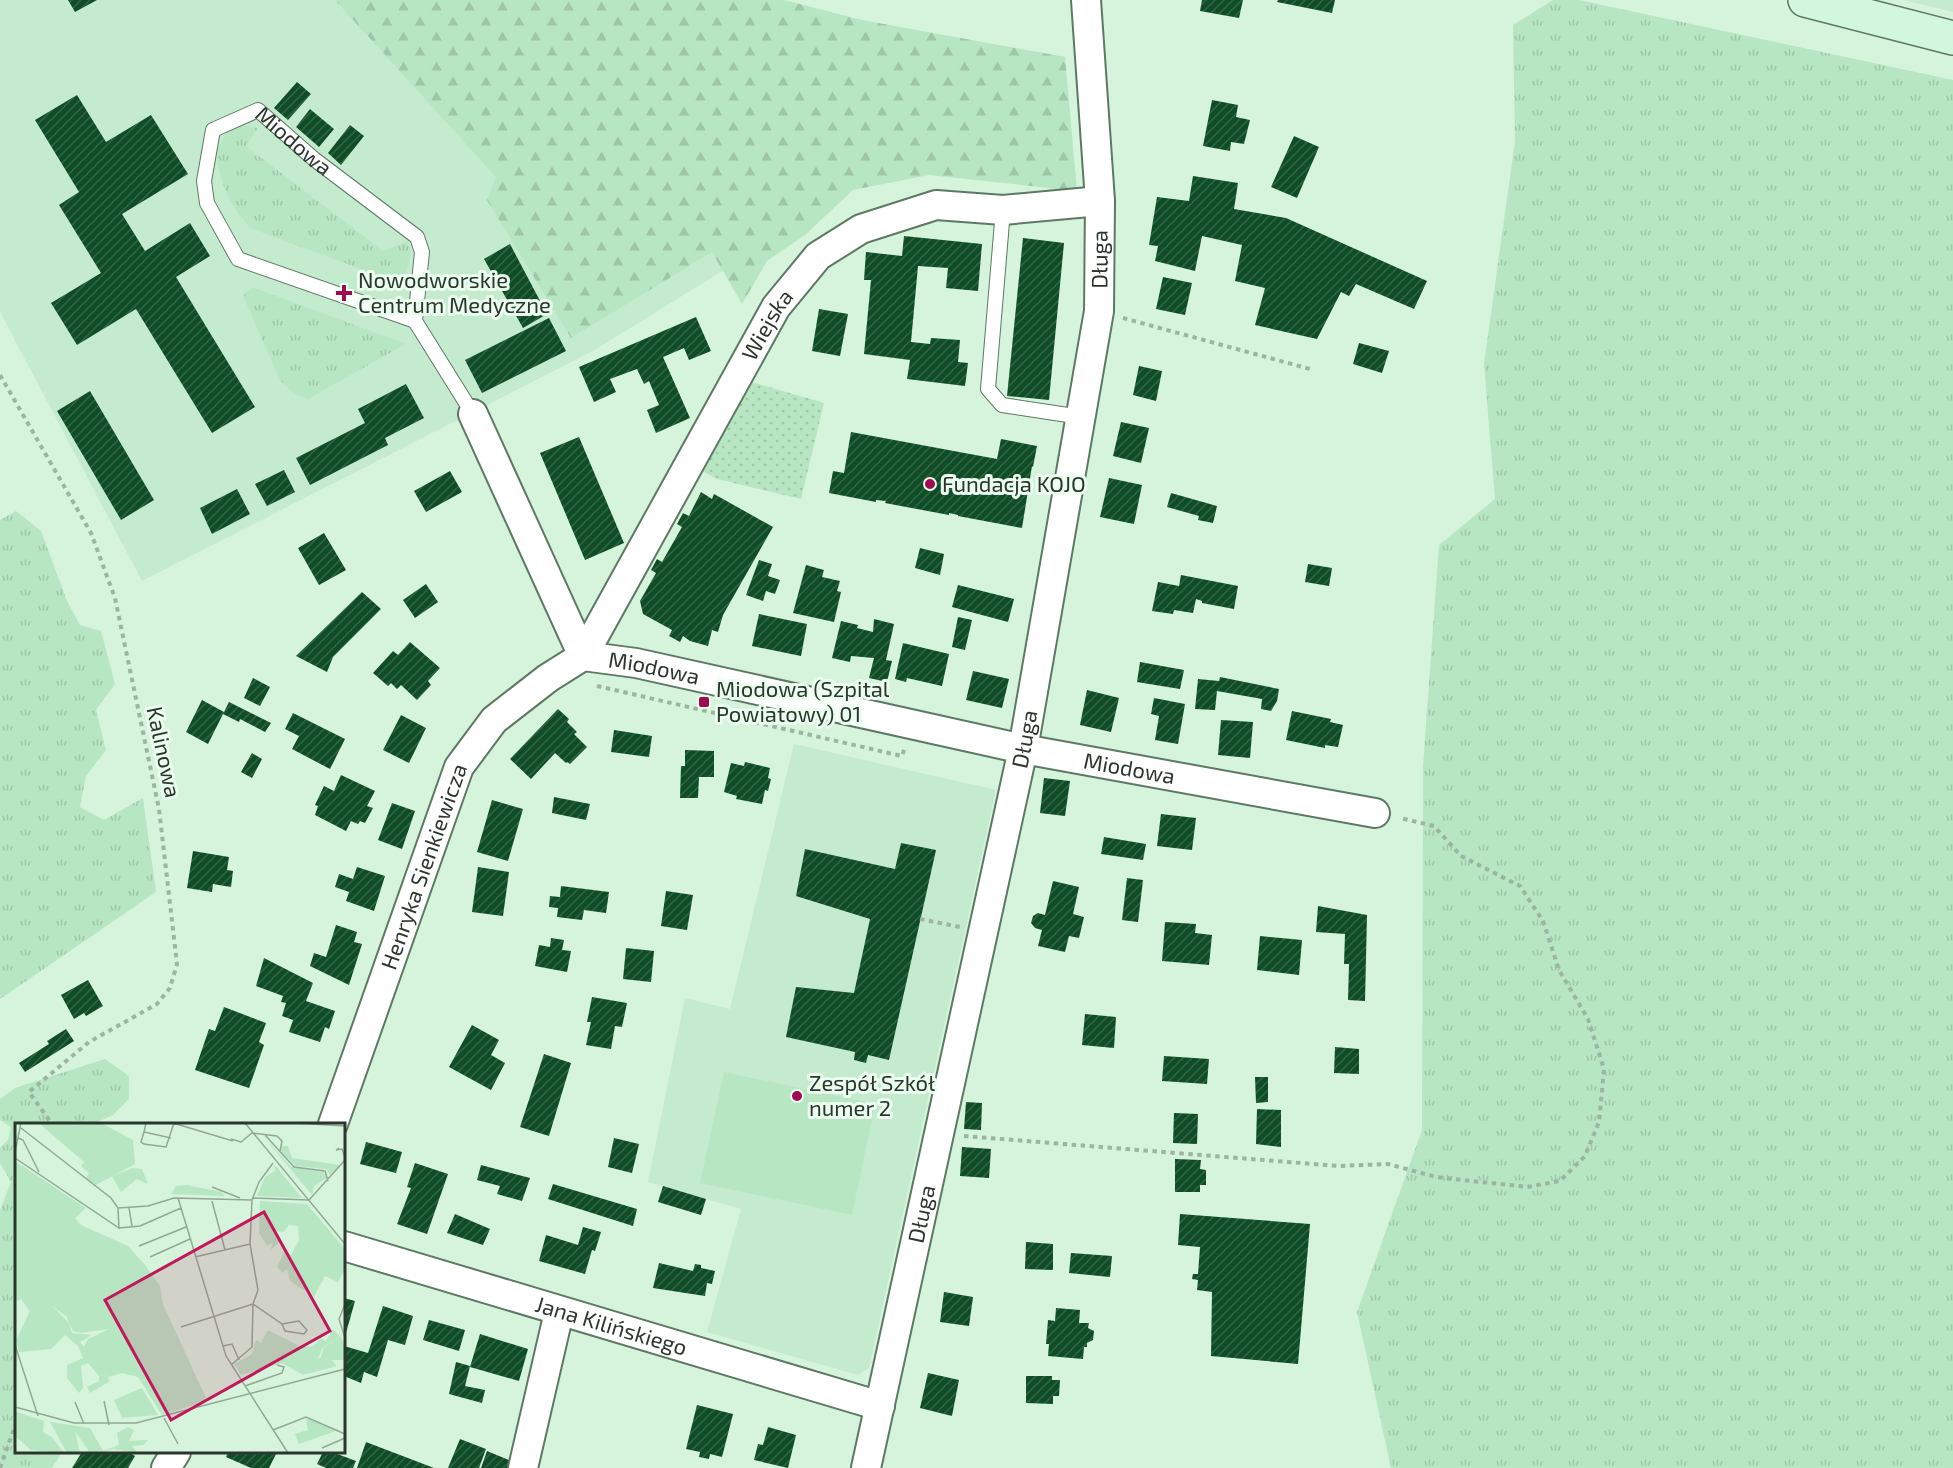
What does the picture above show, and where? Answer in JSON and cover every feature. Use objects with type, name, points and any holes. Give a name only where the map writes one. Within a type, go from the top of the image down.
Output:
[{"type":"main road","points":[[1805,0],[1953,38]]},
{"type":"street","name":"Długa","points":[[866,1468],[1023,749],[1099,311],[1100,201],[1086,0]]},
{"type":"street","name":"Wiejska","points":[[583,656],[776,307],[818,256],[861,229],[936,205],[1004,210],[1100,201]]},
{"type":"street","name":"Miodowa","points":[[473,414],[583,656],[636,663],[1023,749],[1375,813]]},
{"type":"street","name":"Henryka Sienkiewicza","points":[[334,1123],[459,767],[494,720],[548,678],[583,656]]},
{"type":"street","name":"Jana Kilińskiego","points":[[345,1246],[880,1406]]},
{"type":"street","points":[[523,1468],[559,1312]]},
{"type":"street","points":[[166,1468],[175,1453]]},
{"type":"lane","name":"Miodowa","points":[[415,321],[238,259],[207,203],[204,181],[213,130],[258,110],[314,159],[417,237],[422,252],[415,321],[473,414]]},
{"type":"lane","points":[[1004,210],[988,389],[1002,405],[1081,417]]},
{"type":"path","points":[[1099,311],[1310,369]]},
{"type":"path","name":"Kalinowa","points":[[0,375],[91,533],[115,598],[159,809],[177,964],[170,988],[157,1004],[89,1041],[29,1092],[51,1123]]},
{"type":"path","points":[[939,1134],[1338,1166],[1388,1164],[1436,1177],[1527,1187],[1560,1181],[1585,1156],[1599,1122],[1604,1069],[1588,1019],[1559,970],[1543,921],[1520,886],[1461,856],[1434,826],[1375,813]]},
{"type":"path","points":[[920,919],[966,928]]},
{"type":"path","points":[[0,1468],[15,1426]]},
{"type":"shaded area","name":"Nowodworskie Centrum Medyczne","points":[[0,0],[609,0],[745,257],[593,351],[142,581],[0,312]]},
{"type":"shaded area","points":[[1904,0],[1953,0],[1953,12]]},
{"type":"shaded area","name":"Zespół Szkół numer 2","points":[[794,744],[996,790],[869,1368],[858,1375],[707,1332],[741,1209],[648,1182],[685,998],[730,1009]]},
{"type":"green space","points":[[335,0],[784,0],[862,20],[1065,57],[1077,191],[929,175],[853,190],[805,235],[767,261],[742,304],[712,252],[571,338],[487,200],[496,177]]},
{"type":"green space","points":[[1553,0],[1579,0],[1953,80],[1953,1468],[1391,1468],[1357,1312],[1422,1130],[1423,766],[1439,545],[1495,499],[1484,364],[1515,141],[1513,25]]},
{"type":"green space","points":[[245,126],[258,128],[246,146],[383,251],[408,241],[411,252],[404,285],[250,228],[227,194],[220,175],[216,153],[230,131]]},
{"type":"green space","points":[[252,287],[406,344],[308,399],[296,394],[280,380],[243,296]]},
{"type":"green space","points":[[748,381],[824,403],[801,499],[717,479],[702,471],[701,466]]},
{"type":"green space","points":[[16,511],[41,531],[67,601],[80,625],[101,631],[115,684],[96,710],[106,750],[86,776],[80,807],[104,820],[143,798],[156,892],[0,999],[0,520]]},
{"type":"green space","points":[[105,1059],[129,1076],[129,1099],[113,1115],[95,1123],[15,1123],[15,1453],[61,1453],[52,1468],[0,1468],[0,1210],[11,1182],[0,1163],[0,1148],[8,1140],[11,1127],[0,1120],[0,1099],[15,1088]]},
{"type":"green space","points":[[724,1072],[875,1104],[852,1215],[700,1183]]},
{"type":"building","points":[[68,0],[97,0],[75,12]]},
{"type":"building","points":[[1202,0],[1243,0],[1239,18],[1200,11]]},
{"type":"building","points":[[1278,0],[1335,0],[1332,13],[1277,2]]},
{"type":"building","points":[[297,82],[311,94],[288,120],[274,108]]},
{"type":"building","points":[[77,95],[106,142],[151,115],[188,174],[122,214],[145,251],[190,223],[210,256],[176,277],[255,407],[212,433],[136,309],[77,345],[51,303],[101,273],[59,205],[79,192],[35,120]]},
{"type":"building","points":[[1212,100],[1238,105],[1236,117],[1250,120],[1244,144],[1231,142],[1230,151],[1203,146]]},
{"type":"building","points":[[310,109],[334,129],[319,147],[296,127]]},
{"type":"building","points":[[350,125],[364,136],[341,165],[328,153]]},
{"type":"building","points":[[1294,136],[1319,147],[1297,198],[1271,187]]},
{"type":"building","points":[[1193,176],[1238,183],[1234,209],[1286,218],[1427,281],[1414,309],[1356,284],[1349,296],[1341,292],[1317,339],[1255,325],[1265,288],[1235,281],[1242,245],[1202,236],[1195,271],[1155,261],[1158,246],[1149,245],[1157,197],[1189,201]]},
{"type":"building","points":[[904,236],[982,244],[978,291],[946,288],[948,268],[918,266],[911,342],[930,344],[931,338],[960,340],[958,362],[968,363],[965,386],[907,379],[910,360],[864,354],[871,280],[864,280],[866,252],[902,256]]},
{"type":"building","points":[[1023,238],[1064,243],[1049,400],[1007,396]]},
{"type":"building","points":[[510,244],[547,314],[523,328],[484,259]]},
{"type":"building","points":[[1163,277],[1192,283],[1185,315],[1156,309]]},
{"type":"building","points":[[819,309],[848,314],[840,356],[812,351]]},
{"type":"building","points":[[696,317],[711,351],[689,360],[684,348],[663,357],[690,418],[656,433],[647,410],[659,405],[649,381],[644,384],[637,369],[610,379],[616,392],[594,402],[579,367]]},
{"type":"building","points":[[549,318],[566,351],[482,393],[465,360]]},
{"type":"building","points":[[1359,343],[1389,351],[1382,373],[1353,364]]},
{"type":"building","points":[[1139,366],[1162,371],[1156,401],[1133,395]]},
{"type":"building","points":[[406,384],[424,418],[385,438],[388,445],[310,485],[296,458],[365,423],[358,409]]},
{"type":"building","points":[[90,391],[154,500],[121,520],[57,411]]},
{"type":"building","points":[[1121,422],[1149,428],[1141,463],[1113,456]]},
{"type":"building","name":"Fundacja KOJO","points":[[851,432],[997,459],[1001,439],[1037,446],[1022,528],[885,503],[886,501],[876,500],[876,502],[829,493],[833,471],[844,473]]},
{"type":"building","points":[[579,437],[624,543],[585,560],[540,453]]},
{"type":"building","points":[[284,470],[295,492],[267,506],[255,484]]},
{"type":"building","points":[[450,471],[462,492],[426,512],[414,491]]},
{"type":"building","points":[[1109,478],[1142,485],[1134,524],[1100,517]]},
{"type":"building","points":[[237,489],[250,514],[212,534],[200,508]]},
{"type":"building","points":[[701,492],[712,499],[714,494],[773,527],[723,615],[718,632],[712,630],[708,646],[690,641],[683,636],[680,642],[669,636],[672,630],[643,614],[640,601],[656,573],[651,570],[657,559],[662,562],[682,527],[677,524],[683,513],[689,516]]},
{"type":"building","points":[[1171,493],[1217,506],[1213,523],[1198,520],[1199,516],[1167,507]]},
{"type":"building","points":[[324,533],[346,570],[319,585],[298,548]]},
{"type":"building","points":[[920,548],[944,554],[940,575],[915,568]]},
{"type":"building","points":[[759,560],[772,564],[768,576],[780,580],[775,594],[766,591],[763,601],[746,595]]},
{"type":"building","points":[[1308,564],[1332,568],[1329,586],[1305,582]]},
{"type":"building","points":[[806,565],[824,570],[822,577],[840,581],[837,591],[841,592],[834,622],[793,613]]},
{"type":"building","points":[[1181,575],[1238,586],[1234,609],[1202,603],[1196,599],[1193,613],[1174,610],[1173,614],[1152,611],[1158,582],[1179,586]]},
{"type":"building","points":[[426,584],[438,602],[415,618],[403,600]]},
{"type":"building","points":[[958,585],[1014,599],[1008,622],[952,607]]},
{"type":"building","points":[[362,592],[381,609],[333,657],[327,672],[296,656]]},
{"type":"building","points":[[759,614],[807,624],[801,656],[752,646]]},
{"type":"building","points":[[958,617],[972,620],[965,650],[952,647]]},
{"type":"building","points":[[874,619],[894,624],[886,660],[892,661],[887,682],[869,678],[874,658],[851,656],[850,662],[832,658],[841,621],[873,632]]},
{"type":"building","points":[[410,642],[440,668],[428,681],[431,685],[417,700],[401,685],[397,689],[391,683],[388,686],[373,673],[393,651],[398,655]]},
{"type":"building","points":[[903,643],[949,654],[942,686],[907,678],[906,682],[895,679]]},
{"type":"building","points":[[1140,662],[1184,670],[1180,689],[1137,682]]},
{"type":"building","points":[[973,671],[1009,679],[1002,708],[966,700]]},
{"type":"building","points":[[1220,677],[1279,689],[1277,701],[1271,711],[1261,709],[1262,699],[1217,691],[1215,710],[1195,709],[1198,679],[1219,681]]},
{"type":"building","points":[[253,678],[270,687],[260,706],[244,698]]},
{"type":"building","points":[[1087,690],[1119,698],[1111,732],[1080,725]]},
{"type":"building","points":[[1154,698],[1185,704],[1178,744],[1155,740],[1159,716],[1151,714]]},
{"type":"building","points":[[202,700],[224,712],[229,702],[271,723],[265,732],[240,719],[239,722],[223,714],[208,744],[186,732]]},
{"type":"building","points":[[558,709],[569,719],[567,722],[577,732],[574,734],[587,747],[570,764],[555,753],[531,779],[510,759]]},
{"type":"building","points":[[1292,711],[1331,719],[1330,722],[1343,725],[1338,747],[1325,745],[1325,748],[1286,740]]},
{"type":"building","points":[[293,713],[345,739],[330,769],[292,749],[299,736],[285,729]]},
{"type":"building","points":[[401,715],[426,728],[409,763],[383,750]]},
{"type":"building","points":[[1221,720],[1253,722],[1250,758],[1218,755]]},
{"type":"building","points":[[614,730],[652,736],[649,757],[611,752]]},
{"type":"building","points":[[685,750],[714,751],[714,777],[699,777],[698,798],[680,798],[681,766],[685,766]]},
{"type":"building","points":[[252,753],[262,759],[252,778],[241,772]]},
{"type":"building","points":[[745,762],[770,768],[768,778],[771,779],[768,791],[765,790],[762,804],[736,799],[737,796],[724,792],[731,763],[744,766]]},
{"type":"building","points":[[341,775],[375,791],[367,806],[373,808],[365,823],[360,821],[358,824],[351,821],[346,831],[315,815],[318,806],[315,805],[324,786],[334,791]]},
{"type":"building","points":[[1044,778],[1070,781],[1065,816],[1040,813]]},
{"type":"building","points":[[554,797],[590,804],[586,820],[552,813]]},
{"type":"building","points":[[492,800],[523,809],[508,861],[477,852]]},
{"type":"building","points":[[392,803],[415,811],[402,849],[378,840]]},
{"type":"building","points":[[1161,814],[1196,818],[1192,850],[1157,846]]},
{"type":"building","points":[[1104,837],[1146,844],[1143,860],[1101,854]]},
{"type":"building","points":[[901,843],[936,850],[889,1060],[868,1055],[866,1063],[854,1060],[855,1052],[786,1037],[796,987],[854,993],[870,919],[796,896],[805,849],[895,869]]},
{"type":"building","points":[[193,851],[229,857],[227,870],[233,871],[231,887],[213,884],[212,892],[187,888]]},
{"type":"building","points":[[357,867],[385,876],[374,911],[346,901],[349,892],[335,887],[339,874],[353,879]]},
{"type":"building","points":[[478,867],[509,872],[503,916],[472,912]]},
{"type":"building","points":[[1127,878],[1143,880],[1138,922],[1122,920]]},
{"type":"building","points":[[1053,881],[1079,887],[1073,914],[1084,917],[1079,938],[1069,936],[1065,952],[1038,946],[1042,930],[1035,928],[1031,923],[1033,916],[1038,913],[1045,915]]},
{"type":"building","points":[[561,886],[609,892],[606,913],[584,910],[582,920],[557,917],[558,908],[549,907],[550,896],[560,897]]},
{"type":"building","points":[[666,891],[693,895],[687,930],[661,926]]},
{"type":"building","points":[[1318,906],[1367,915],[1365,1001],[1348,1000],[1349,964],[1344,964],[1345,934],[1316,932]]},
{"type":"building","points":[[1165,922],[1196,924],[1195,933],[1212,935],[1209,965],[1162,961]]},
{"type":"building","points":[[336,925],[357,932],[354,942],[362,944],[349,985],[310,966],[314,953],[326,957]]},
{"type":"building","points":[[1260,936],[1302,940],[1299,975],[1257,970]]},
{"type":"building","points":[[551,938],[564,940],[562,950],[571,951],[567,972],[535,966],[539,945],[550,947]]},
{"type":"building","points":[[626,948],[654,951],[651,982],[623,979]]},
{"type":"building","points":[[264,958],[313,983],[306,1001],[335,1011],[329,1029],[325,1027],[320,1042],[289,1032],[293,1020],[282,1016],[286,1003],[281,1002],[283,996],[256,986]]},
{"type":"building","points":[[88,980],[103,1006],[86,1016],[84,1013],[74,1019],[61,995]]},
{"type":"building","points":[[592,997],[627,1003],[622,1027],[615,1026],[611,1049],[586,1045],[591,1022],[587,1022]]},
{"type":"building","points":[[224,1007],[266,1023],[259,1042],[264,1045],[249,1088],[195,1070],[209,1029],[215,1031]]},
{"type":"building","points":[[1085,1014],[1116,1017],[1114,1048],[1082,1045]]},
{"type":"building","points":[[472,1025],[499,1040],[491,1055],[505,1063],[491,1090],[449,1067]]},
{"type":"building","points":[[66,1029],[74,1041],[25,1072],[19,1063],[49,1044],[47,1041]]},
{"type":"building","points":[[1335,1047],[1359,1049],[1359,1074],[1334,1073]]},
{"type":"building","points":[[544,1054],[571,1063],[549,1136],[520,1127]]},
{"type":"building","points":[[1164,1056],[1209,1059],[1207,1084],[1162,1081]]},
{"type":"building","points":[[1255,1077],[1268,1077],[1268,1102],[1256,1103]]},
{"type":"building","points":[[966,1102],[982,1103],[981,1130],[964,1129]]},
{"type":"building","points":[[1257,1109],[1281,1110],[1281,1147],[1256,1144]]},
{"type":"building","points":[[1174,1113],[1198,1114],[1197,1144],[1173,1143]]},
{"type":"building","points":[[614,1138],[639,1144],[632,1173],[608,1167]]},
{"type":"building","points":[[366,1142],[402,1152],[396,1173],[360,1164]]},
{"type":"building","points":[[962,1147],[991,1149],[989,1178],[960,1176]]},
{"type":"building","points":[[1175,1159],[1201,1160],[1200,1169],[1206,1170],[1206,1185],[1200,1185],[1200,1192],[1175,1192]]},
{"type":"building","points":[[415,1163],[448,1174],[427,1234],[397,1224],[411,1188],[407,1187]]},
{"type":"building","points":[[481,1165],[530,1178],[522,1201],[497,1194],[500,1186],[477,1180]]},
{"type":"building","points":[[553,1184],[637,1209],[633,1226],[548,1199]]},
{"type":"building","points":[[663,1186],[706,1199],[701,1215],[658,1202]]},
{"type":"building","points":[[455,1214],[490,1229],[483,1245],[447,1233]]},
{"type":"building","points":[[1180,1214],[1310,1224],[1298,1364],[1211,1356],[1212,1292],[1197,1290],[1198,1280],[1192,1279],[1193,1274],[1198,1274],[1200,1247],[1178,1245]]},
{"type":"building","points":[[583,1227],[601,1232],[595,1251],[592,1250],[585,1274],[539,1261],[546,1235],[578,1245]]},
{"type":"building","points":[[1026,1242],[1053,1244],[1053,1270],[1025,1269]]},
{"type":"building","points":[[1071,1253],[1112,1256],[1110,1277],[1069,1273]]},
{"type":"building","points":[[659,1263],[693,1271],[695,1264],[701,1265],[701,1268],[715,1271],[712,1284],[707,1283],[705,1296],[653,1288]]},
{"type":"building","points":[[944,1292],[973,1297],[969,1326],[940,1322]]},
{"type":"building","points":[[345,1298],[355,1301],[345,1336]]},
{"type":"building","points":[[383,1306],[413,1316],[405,1345],[388,1340],[377,1377],[364,1372],[361,1383],[345,1376],[345,1346],[368,1353]]},
{"type":"building","points":[[1056,1308],[1080,1310],[1079,1323],[1089,1323],[1088,1328],[1094,1331],[1093,1340],[1087,1343],[1087,1347],[1084,1347],[1083,1359],[1048,1356],[1049,1344],[1046,1344],[1048,1320],[1055,1321]]},
{"type":"building","points":[[429,1320],[465,1330],[459,1351],[423,1340]]},
{"type":"building","points":[[480,1334],[528,1349],[519,1381],[470,1367]]},
{"type":"building","points":[[456,1362],[470,1366],[465,1386],[485,1390],[482,1403],[449,1394]]},
{"type":"building","points":[[928,1373],[959,1380],[952,1416],[920,1408]]},
{"type":"building","points":[[1026,1376],[1052,1376],[1052,1380],[1060,1380],[1059,1396],[1053,1396],[1053,1404],[1026,1403]]},
{"type":"building","points":[[697,1405],[733,1414],[722,1457],[710,1454],[709,1459],[699,1457],[700,1452],[686,1449]]},
{"type":"building","points":[[768,1427],[796,1435],[788,1468],[754,1460],[758,1444],[763,1445]]},
{"type":"building","points":[[460,1439],[486,1449],[479,1468],[448,1468]]},
{"type":"building","points":[[366,1442],[434,1468],[357,1468]]},
{"type":"building","points":[[487,1451],[511,1461],[508,1468],[481,1468]]},
{"type":"building","points":[[81,1453],[130,1453],[135,1456],[128,1468],[72,1468]]},
{"type":"building","points":[[228,1453],[276,1453],[269,1468],[251,1468],[226,1457]]},
{"type":"building","points":[[322,1453],[335,1453],[356,1461],[353,1468],[326,1468],[317,1464]]},
{"type":"place","name":"Nowodworskie Centrum Medyczne","points":[[344,293]]},
{"type":"place","name":"Fundacja KOJO","points":[[930,484]]},
{"type":"place","name":"Miodowa (Szpital Powiatowy) 01","points":[[704,702]]},
{"type":"place","name":"Zespół Szkół numer 2","points":[[797,1096]]}]
